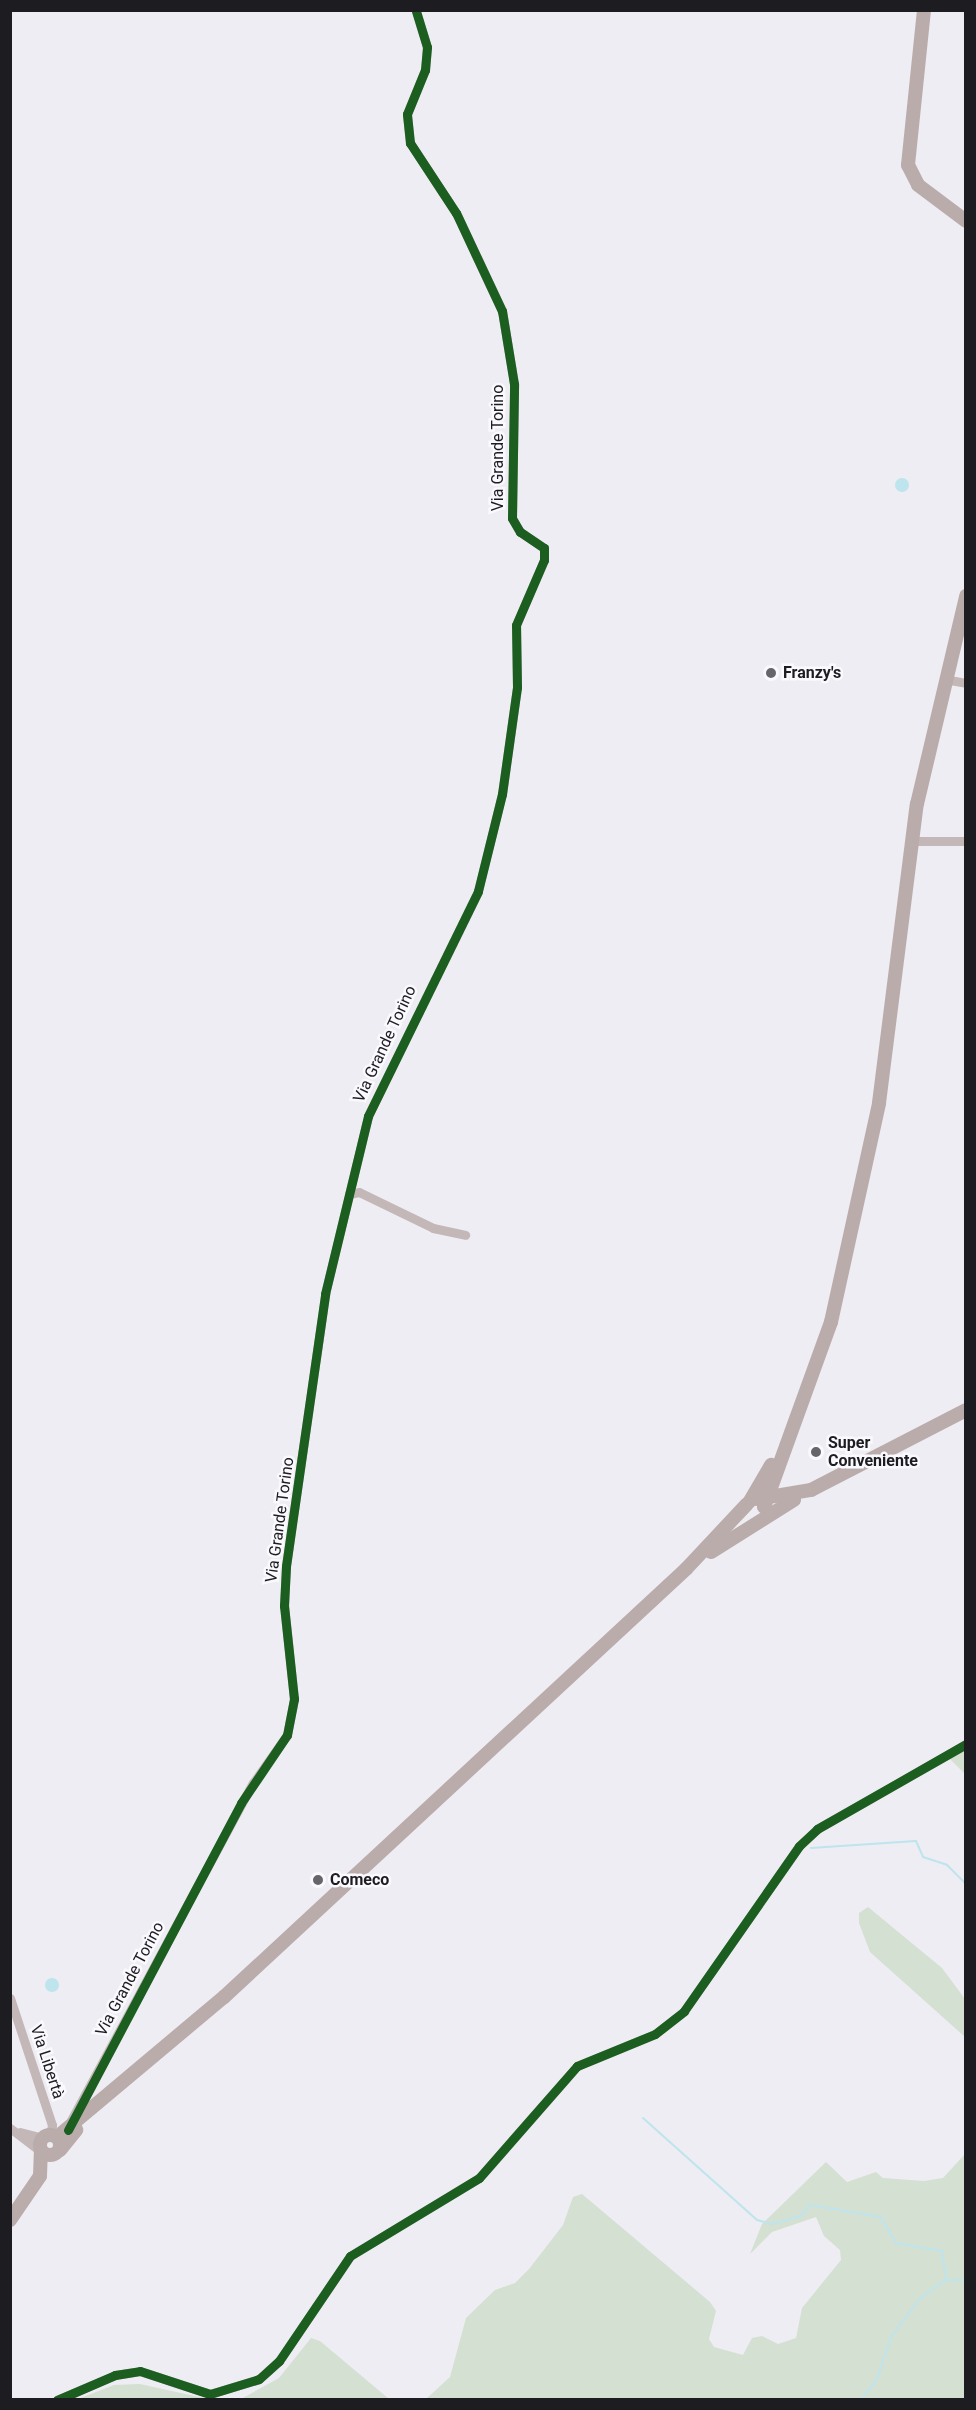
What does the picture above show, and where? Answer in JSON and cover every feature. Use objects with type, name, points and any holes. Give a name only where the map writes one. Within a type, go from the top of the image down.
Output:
[{"type":"main road","points":[[924,10],[908,165],[918,185],[966,221]]},
{"type":"main road","points":[[52,2144],[157,2050],[224,1997],[758,1505],[831,1322],[879,1103],[913,841],[944,679],[962,628],[966,596]]},
{"type":"main road","points":[[758,1505],[811,1490],[966,1410]]},
{"type":"main road","points":[[758,1505],[781,1451]]},
{"type":"main road","points":[[10,2220],[24,2203],[52,2144],[105,2096]]},
{"type":"street","name":"Via Grande Torino","points":[[52,2144],[83,2097],[253,1783],[287,1735],[294,1699],[284,1606],[286,1566],[303,1476],[315,1350],[349,1194],[368,1116],[478,891],[502,795],[518,681],[516,625],[545,554],[512,518],[514,384],[502,311],[456,213],[410,143],[407,114],[425,70],[427,47],[416,10]]},
{"type":"street","points":[[944,679],[966,684]]},
{"type":"street","points":[[913,841],[966,841]]},
{"type":"street","points":[[349,1194],[358,1192],[433,1228],[465,1235]]},
{"type":"street","points":[[57,2400],[115,2375],[140,2371],[210,2394],[259,2379],[279,2361],[350,2256],[479,2178],[577,2066],[655,2034],[684,2011],[799,1846],[817,1829],[966,1744]]},
{"type":"street","name":"Via Libertà","points":[[10,1998],[52,2124],[52,2144]]},
{"type":"street","points":[[83,2097],[88,2110]]},
{"type":"street","points":[[10,2128],[52,2144]]},
{"type":"street","points":[[10,2128],[52,2144]]},
{"type":"green space","points":[[965,1748],[965,1774],[949,1758]]},
{"type":"green space","points":[[868,1907],[942,1968],[965,1999],[965,2037],[870,1952],[859,1923],[859,1913]]},
{"type":"green space","points":[[965,2154],[965,2399],[426,2399],[450,2377],[466,2318],[495,2290],[515,2283],[529,2269],[563,2225],[573,2197],[582,2194],[710,2302],[716,2311],[709,2339],[714,2347],[743,2355],[752,2338],[762,2336],[778,2344],[796,2338],[802,2308],[841,2260],[840,2250],[824,2236],[816,2217],[772,2232],[750,2254],[762,2224],[826,2162],[847,2182],[876,2172],[883,2178],[924,2181],[943,2178]]},
{"type":"green space","points":[[311,2338],[320,2341],[389,2399],[241,2399],[279,2378]]},
{"type":"green space","points":[[140,2384],[208,2399],[78,2399],[114,2385]]},
{"type":"water","points":[[899,478],[905,478],[909,485],[905,492],[899,492],[895,488],[895,482]]},
{"type":"water","points":[[49,1978],[55,1978],[59,1985],[55,1992],[49,1992],[45,1988],[45,1982]]},
{"type":"waterway","points":[[811,1848],[916,1841],[923,1857],[947,1865],[966,1884]]},
{"type":"waterway","points":[[643,2118],[757,2220],[772,2224],[799,2217],[810,2205],[881,2217],[896,2243],[942,2251],[946,2280]]},
{"type":"waterway","points":[[861,2400],[876,2381],[891,2337],[921,2297],[946,2280],[966,2280]]},
{"type":"cycle path","points":[[68,2130],[241,1803],[287,1735],[294,1699],[284,1606],[286,1566],[325,1294],[368,1116],[478,891],[502,794],[517,687],[516,625],[544,560],[544,548],[520,532],[512,518],[514,384],[502,311],[456,213],[410,143],[407,114],[425,70],[427,47],[416,10]]},
{"type":"cycle path","points":[[57,2400],[115,2375],[140,2371],[210,2394],[259,2379],[279,2361],[350,2256],[479,2178],[577,2066],[655,2034],[684,2011],[799,1846],[817,1829],[966,1744]]},
{"type":"place","name":"Franzy's","points":[[771,673]]},
{"type":"place","name":"Super Conveniente","points":[[816,1452]]},
{"type":"place","name":"Comeco","points":[[318,1880]]}]
